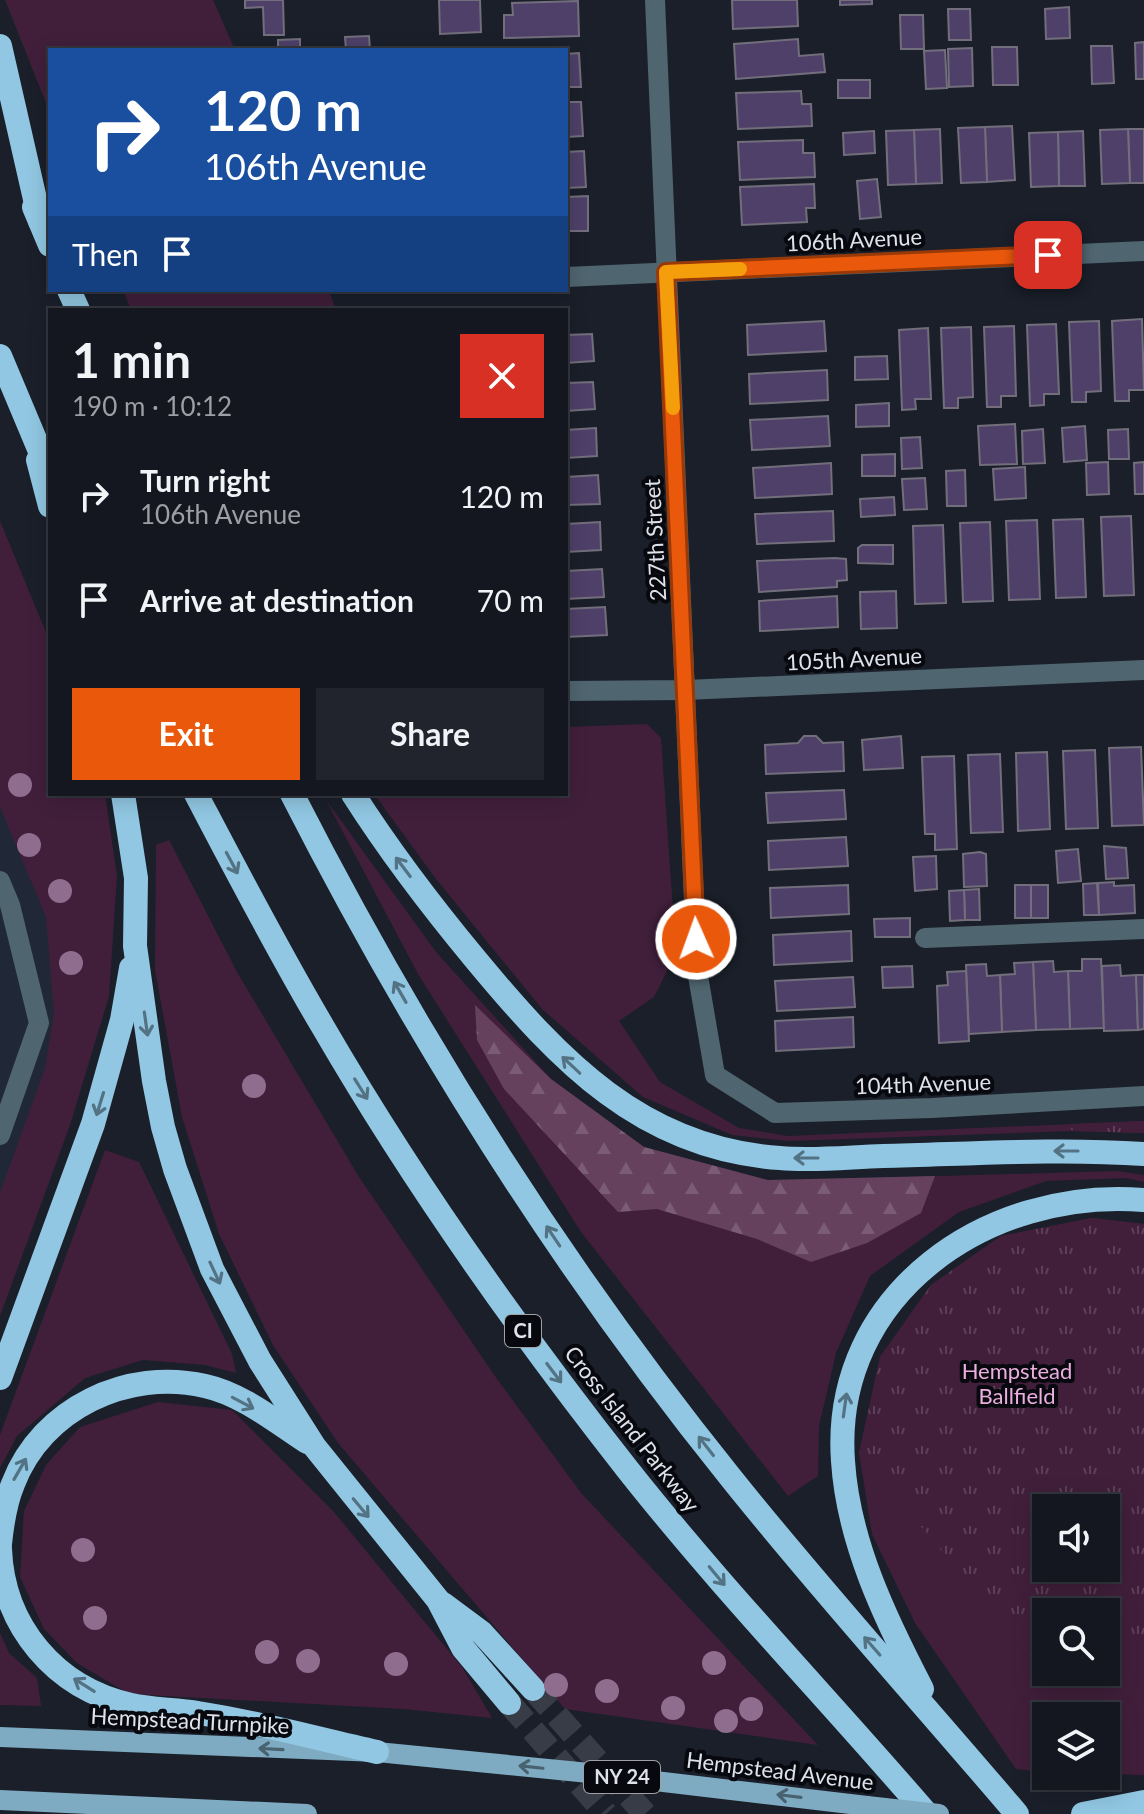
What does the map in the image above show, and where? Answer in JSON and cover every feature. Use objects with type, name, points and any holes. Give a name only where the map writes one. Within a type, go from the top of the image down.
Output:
[{"type":"highway","points":[[0,46],[40,221]]},
{"type":"highway","points":[[0,128],[48,240]]},
{"type":"highway","points":[[1,360],[48,470]]},
{"type":"highway","points":[[29,426],[48,498]]},
{"type":"highway","points":[[0,1378],[93,1124],[122,1020],[135,946],[136,878],[123,796]]},
{"type":"highway","name":"Cross Island Parkway","points":[[197,796],[323,1028],[394,1142],[511,1314],[629,1471],[800,1673],[927,1814]]},
{"type":"highway","points":[[293,796],[421,1029],[478,1123],[598,1302],[730,1477],[1017,1814]]},
{"type":"highway","points":[[354,796],[422,893],[538,1032],[596,1087],[658,1126],[716,1149],[782,1159],[1039,1151],[1144,1154]]},
{"type":"highway","points":[[135,946],[163,1127],[212,1269],[260,1361],[314,1446],[438,1600],[463,1648],[509,1703]]},
{"type":"highway","points":[[942,1726],[887,1614],[857,1538],[842,1458],[844,1406],[851,1378],[874,1326],[891,1301],[933,1259],[957,1243],[982,1229],[1037,1208],[1094,1199],[1144,1200]]},
{"type":"highway","points":[[314,1446],[247,1405],[206,1386],[157,1381],[113,1389],[71,1411],[37,1444],[13,1482],[2,1523],[0,1547],[6,1591],[12,1612],[22,1629],[47,1660],[85,1688],[130,1705],[197,1713],[377,1752]]},
{"type":"highway","points":[[438,1600],[482,1633],[533,1689]]},
{"type":"highway","points":[[1083,1814],[1144,1802]]},
{"type":"main road","name":"Hempstead Turnpike","points":[[0,1737],[377,1752]]},
{"type":"main road","name":"Hempstead Avenue","points":[[377,1752],[939,1814]]},
{"type":"main road","points":[[0,1800],[307,1814]]},
{"type":"street","name":"227th Street","points":[[655,0],[697,970],[715,1075]]},
{"type":"street","name":"106th Avenue","points":[[568,277],[1144,251]]},
{"type":"street","name":"105th Avenue","points":[[568,691],[686,690],[1144,670]]},
{"type":"street","points":[[0,881],[10,905],[39,1023],[0,1135]]},
{"type":"street","points":[[925,938],[1144,929]]},
{"type":"street","name":"104th Avenue","points":[[715,1075],[775,1113],[1144,1096]]},
{"type":"shaded area","points":[[0,756],[77,946],[0,1263]]},
{"type":"green space","points":[[5,0],[213,0],[234,48],[48,48],[48,108]]},
{"type":"green space","points":[[124,292],[330,292],[335,308],[130,308]]},
{"type":"green space","points":[[0,521],[48,637],[48,796],[105,796],[117,876],[109,996],[70,1125],[0,1316],[0,1193],[45,1068],[54,1013],[46,917],[0,807]]},
{"type":"green space","points":[[647,724],[661,738],[676,953],[654,997],[619,1021],[660,1082],[739,1128],[788,1136],[1144,1121],[1144,1133],[1072,1131],[788,1141],[732,1135],[643,1097],[542,1009],[436,879],[375,796],[568,796],[568,727]]},
{"type":"green space","points":[[326,800],[436,952],[551,1079],[644,1147],[769,1181],[1117,1171],[1144,1175],[1144,1182],[1126,1178],[1046,1181],[959,1212],[870,1276],[836,1353],[819,1426],[818,1476],[788,1496],[581,1232],[418,974]]},
{"type":"green space","points":[[169,840],[237,972],[359,1177],[497,1379],[582,1494],[818,1745],[565,1709],[338,1443],[273,1345],[219,1234],[182,1117],[155,970],[156,845]]},
{"type":"green space","points":[[475,1005],[551,1079],[644,1147],[768,1180],[935,1176],[921,1213],[867,1243],[811,1262],[757,1239],[657,1209],[618,1212],[504,1089],[477,1040]]},
{"type":"green space","points":[[1144,1121],[1144,1133],[1072,1131],[1069,1124]]},
{"type":"green space","points":[[105,1150],[139,1162],[232,1354],[236,1373],[205,1365],[143,1360],[85,1378],[17,1436],[0,1468],[0,1435]]},
{"type":"green space","name":"Hempstead Ballfield","points":[[1092,1218],[1144,1224],[1144,1775],[1120,1774],[1120,1702],[1032,1702],[1032,1771],[1016,1769],[915,1623],[872,1534],[859,1453],[880,1357],[931,1285],[1001,1236]]},
{"type":"green space","name":"Hempstead Ballfield","points":[[1092,1218],[1144,1224],[1144,1659],[1128,1645],[1120,1649],[1120,1598],[1032,1598],[1032,1657],[859,1453],[880,1357],[931,1285],[1001,1236]]},
{"type":"green space","points":[[158,1402],[232,1410],[333,1511],[462,1667],[492,1718],[403,1709],[129,1694],[77,1663],[44,1629],[20,1577],[24,1511],[46,1465],[80,1427]]},
{"type":"green space","points":[[0,1633],[9,1653],[37,1678],[41,1706],[0,1705]]},
{"type":"building","points":[[245,0],[283,0],[284,35],[264,35],[263,7],[245,8]]},
{"type":"building","points":[[439,0],[480,0],[481,32],[440,34]]},
{"type":"building","points":[[732,0],[797,0],[798,26],[733,29]]},
{"type":"building","points":[[840,0],[872,0],[872,4],[840,5]]},
{"type":"building","points":[[578,1],[579,36],[504,38],[504,15],[513,15],[512,3]]},
{"type":"building","points":[[1069,7],[1070,38],[1046,39],[1045,9]]},
{"type":"building","points":[[948,9],[970,9],[971,40],[949,40]]},
{"type":"building","points":[[900,15],[923,15],[924,49],[901,49]]},
{"type":"building","points":[[369,36],[370,48],[346,48],[345,37]]},
{"type":"building","points":[[300,39],[300,48],[278,48],[278,40]]},
{"type":"building","points":[[798,39],[799,56],[823,54],[825,72],[736,79],[734,44]]},
{"type":"building","points":[[1144,42],[1144,79],[1136,79],[1135,43]]},
{"type":"building","points":[[1091,46],[1112,46],[1114,83],[1092,84]]},
{"type":"building","points":[[992,47],[1017,47],[1018,85],[993,85]]},
{"type":"building","points":[[972,48],[973,86],[949,87],[948,49]]},
{"type":"building","points":[[945,50],[947,88],[926,89],[924,51]]},
{"type":"building","points":[[579,53],[581,87],[568,87],[568,54]]},
{"type":"building","points":[[838,80],[870,80],[870,98],[838,98]]},
{"type":"building","points":[[801,91],[802,104],[811,104],[812,126],[738,129],[736,93]]},
{"type":"building","points":[[568,102],[581,102],[583,136],[568,137]]},
{"type":"building","points":[[1012,126],[1015,180],[987,182],[985,127]]},
{"type":"building","points":[[985,127],[987,182],[961,183],[958,128]]},
{"type":"building","points":[[940,129],[942,183],[916,184],[914,130]]},
{"type":"building","points":[[1128,129],[1144,129],[1144,183],[1130,183]]},
{"type":"building","points":[[1128,129],[1130,183],[1102,184],[1100,130]]},
{"type":"building","points":[[914,130],[916,184],[888,185],[886,131]]},
{"type":"building","points":[[874,131],[875,153],[844,155],[843,133]]},
{"type":"building","points":[[1083,131],[1085,186],[1059,186],[1058,132]]},
{"type":"building","points":[[1058,132],[1059,186],[1031,187],[1029,133]]},
{"type":"building","points":[[803,140],[803,153],[814,153],[815,177],[740,180],[738,142]]},
{"type":"building","points":[[584,151],[586,187],[568,188],[568,152]]},
{"type":"building","points":[[877,179],[881,217],[860,219],[857,181]]},
{"type":"building","points":[[814,184],[815,208],[806,208],[807,222],[742,225],[740,187]]},
{"type":"building","points":[[588,196],[588,231],[568,231],[568,197]]},
{"type":"building","points":[[1142,319],[1144,390],[1129,390],[1129,401],[1115,401],[1112,321]]},
{"type":"building","points":[[824,321],[826,351],[748,355],[747,325]]},
{"type":"building","points":[[1099,321],[1101,391],[1086,392],[1086,402],[1072,402],[1069,322]]},
{"type":"building","points":[[1056,324],[1059,394],[1044,394],[1044,405],[1030,406],[1027,325]]},
{"type":"building","points":[[1014,326],[1016,396],[1001,396],[1001,407],[987,407],[984,327]]},
{"type":"building","points":[[971,327],[973,397],[958,398],[958,408],[944,408],[941,328]]},
{"type":"building","points":[[928,328],[931,399],[915,399],[916,409],[902,410],[899,330]]},
{"type":"building","points":[[592,334],[594,361],[568,363],[568,335]]},
{"type":"building","points":[[887,356],[888,379],[855,380],[855,357]]},
{"type":"building","points":[[827,370],[828,400],[750,404],[749,374]]},
{"type":"building","points":[[593,382],[595,409],[568,411],[568,383]]},
{"type":"building","points":[[889,403],[889,426],[856,427],[856,405]]},
{"type":"building","points":[[828,416],[830,446],[752,450],[750,420]]},
{"type":"building","points":[[1015,424],[1017,464],[980,465],[978,426]]},
{"type":"building","points":[[1085,426],[1087,460],[1064,462],[1062,428]]},
{"type":"building","points":[[596,428],[597,456],[568,458],[568,430]]},
{"type":"building","points":[[1043,429],[1045,463],[1023,464],[1022,431]]},
{"type":"building","points":[[1128,429],[1129,459],[1109,459],[1108,430]]},
{"type":"building","points":[[920,437],[922,468],[902,469],[901,438]]},
{"type":"building","points":[[895,454],[895,476],[862,476],[862,455]]},
{"type":"building","points":[[1108,462],[1109,494],[1087,495],[1086,463]]},
{"type":"building","points":[[1144,462],[1144,494],[1135,494],[1134,463]]},
{"type":"building","points":[[831,463],[832,494],[755,498],[753,468]]},
{"type":"building","points":[[1025,467],[1026,498],[995,500],[993,469]]},
{"type":"building","points":[[965,470],[966,506],[947,506],[946,471]]},
{"type":"building","points":[[598,475],[600,504],[568,505],[568,477]]},
{"type":"building","points":[[925,478],[927,509],[904,510],[902,479]]},
{"type":"building","points":[[894,497],[895,515],[861,517],[860,499]]},
{"type":"building","points":[[833,511],[834,541],[757,544],[755,514]]},
{"type":"building","points":[[1131,516],[1134,595],[1104,596],[1101,517]]},
{"type":"building","points":[[1083,519],[1086,597],[1056,598],[1053,520]]},
{"type":"building","points":[[1037,520],[1040,599],[1009,600],[1006,521]]},
{"type":"building","points":[[600,522],[601,550],[568,552],[568,524]]},
{"type":"building","points":[[990,522],[993,601],[963,602],[960,523]]},
{"type":"building","points":[[943,525],[946,603],[915,604],[913,526]]},
{"type":"building","points":[[862,545],[893,545],[893,564],[858,563],[858,548]]},
{"type":"building","points":[[846,559],[847,580],[837,581],[837,587],[759,592],[757,561]]},
{"type":"building","points":[[602,569],[604,597],[568,599],[568,571]]},
{"type":"building","points":[[896,591],[897,628],[861,629],[860,592]]},
{"type":"building","points":[[837,596],[838,627],[760,631],[759,601]]},
{"type":"building","points":[[605,607],[607,635],[568,637],[568,609]]},
{"type":"building","points":[[804,736],[816,736],[823,743],[843,742],[844,771],[766,774],[765,745],[798,743]]},
{"type":"building","points":[[901,736],[903,768],[864,770],[862,740]]},
{"type":"building","points":[[1141,747],[1144,825],[1112,826],[1109,748]]},
{"type":"building","points":[[1095,750],[1098,828],[1066,829],[1063,751]]},
{"type":"building","points":[[1047,752],[1050,829],[1018,831],[1016,753]]},
{"type":"building","points":[[1000,754],[1003,832],[971,833],[968,755]]},
{"type":"building","points":[[954,756],[957,849],[935,850],[935,834],[925,834],[922,757]]},
{"type":"building","points":[[844,790],[846,819],[768,823],[766,793]]},
{"type":"building","points":[[846,837],[848,866],[769,870],[768,841]]},
{"type":"building","points":[[1104,846],[1126,848],[1128,878],[1106,879]]},
{"type":"building","points":[[1078,849],[1081,881],[1058,883],[1056,851]]},
{"type":"building","points":[[963,854],[986,854],[987,886],[964,887]]},
{"type":"building","points":[[936,856],[937,889],[915,891],[913,857]]},
{"type":"building","points":[[1114,882],[1114,886],[1134,885],[1135,913],[1099,915],[1098,883]]},
{"type":"building","points":[[1097,883],[1099,915],[1084,915],[1083,884]]},
{"type":"building","points":[[848,885],[849,914],[771,918],[770,888]]},
{"type":"building","points":[[1015,885],[1031,885],[1031,918],[1015,918]]},
{"type":"building","points":[[1031,885],[1048,885],[1048,918],[1031,918]]},
{"type":"building","points":[[979,889],[980,920],[965,920],[964,890]]},
{"type":"building","points":[[964,890],[965,920],[950,921],[949,891]]},
{"type":"building","points":[[910,918],[910,937],[875,937],[874,919]]},
{"type":"building","points":[[851,931],[852,961],[774,965],[773,935]]},
{"type":"building","points":[[1082,959],[1101,959],[1104,1028],[1070,1029],[1068,971],[1082,971]]},
{"type":"building","points":[[1053,961],[1054,972],[1068,971],[1070,1029],[1036,1030],[1033,962]]},
{"type":"building","points":[[1033,962],[1036,1030],[1002,1032],[1000,975],[1015,974],[1014,963]]},
{"type":"building","points":[[986,964],[987,976],[1000,975],[1002,1032],[969,1034],[966,965]]},
{"type":"building","points":[[1120,965],[1121,976],[1136,975],[1138,1030],[1104,1031],[1102,966]]},
{"type":"building","points":[[912,966],[913,987],[883,988],[882,967]]},
{"type":"building","points":[[966,971],[969,1041],[939,1043],[937,986],[948,985],[947,972]]},
{"type":"building","points":[[1136,975],[1144,975],[1144,1029],[1138,1030]]},
{"type":"building","points":[[853,977],[855,1007],[777,1011],[775,981]]},
{"type":"building","points":[[853,1017],[854,1047],[776,1051],[775,1021]]},
{"type":"tunnel","points":[[533,1689],[645,1814]]},
{"type":"tunnel","points":[[509,1703],[606,1814]]},
{"type":"slow traffic","points":[[673,408],[666,272],[740,269]]},
{"type":"route","points":[[696,939],[666,272],[1048,255]]}]
